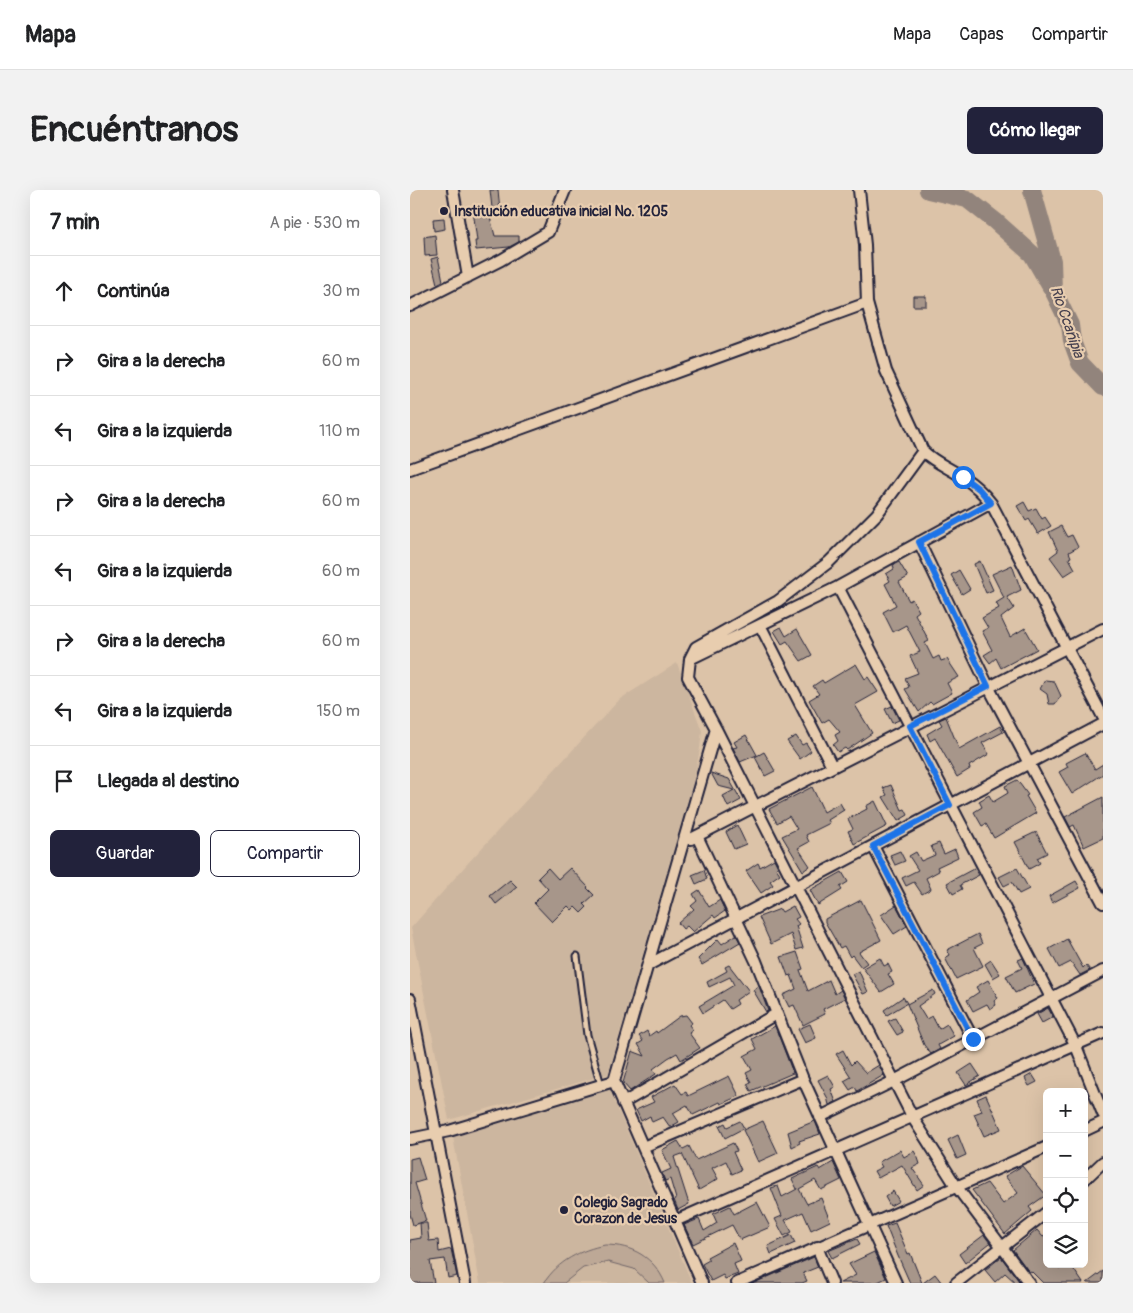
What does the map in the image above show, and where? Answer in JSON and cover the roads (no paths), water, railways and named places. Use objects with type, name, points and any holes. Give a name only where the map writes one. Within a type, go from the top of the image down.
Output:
[{"type":"street","points":[[453,190],[468,277]]},
{"type":"street","points":[[410,306],[501,260],[548,232],[565,190]]},
{"type":"street","points":[[859,190],[865,245],[867,303],[886,370],[923,452],[933,461],[963,477],[979,489],[991,503],[1103,717]]},
{"type":"street","points":[[410,469],[867,303]]},
{"type":"street","points":[[923,452],[877,514],[829,562],[778,601],[696,648],[690,659],[688,677],[756,805],[795,886],[896,1080],[913,1118],[956,1186],[1029,1283]]},
{"type":"street","points":[[690,659],[838,587],[991,503]]},
{"type":"street","points":[[919,542],[988,686],[1103,903]]},
{"type":"street","points":[[838,587],[1076,1046],[1103,1114]]},
{"type":"street","points":[[760,625],[832,766]]},
{"type":"street","points":[[684,842],[1103,629]]},
{"type":"street","points":[[648,965],[736,916],[1103,724]]},
{"type":"street","points":[[702,1283],[614,1081],[716,729]]},
{"type":"street","points":[[698,836],[736,916],[803,1079],[896,1283]]},
{"type":"street","points":[[873,846],[973,1039]]},
{"type":"street","points":[[820,1117],[896,1080],[1103,971]]},
{"type":"street","points":[[410,999],[465,1283]]},
{"type":"street","points":[[623,1103],[776,1014]]},
{"type":"street","points":[[675,1221],[1103,1033]]},
{"type":"street","points":[[643,1147],[803,1079]]},
{"type":"street","points":[[410,1139],[436,1135],[614,1081]]},
{"type":"street","points":[[1088,1129],[1103,1122]]},
{"type":"street","points":[[737,1283],[1043,1149]]},
{"type":"street","points":[[1086,1178],[1103,1162]]},
{"type":"street","points":[[956,1283],[1043,1215]]},
{"type":"street","points":[[817,1247],[832,1283]]},
{"type":"lane","points":[[577,956],[586,1025],[601,1085]]},
{"type":"waterway","points":[[928,190],[967,199],[995,221],[1032,254],[1051,287]]},
{"type":"waterway","name":"Rio Ccañipia","points":[[1032,190],[1052,261],[1053,290],[1070,325],[1072,341],[1080,363],[1103,387]]},
{"type":"place","name":"Institución educativa inicial No. 1205","points":[[444,211]]},
{"type":"place","name":"Colegio Sagrado Corazon de Jesus","points":[[564,1210]]}]
